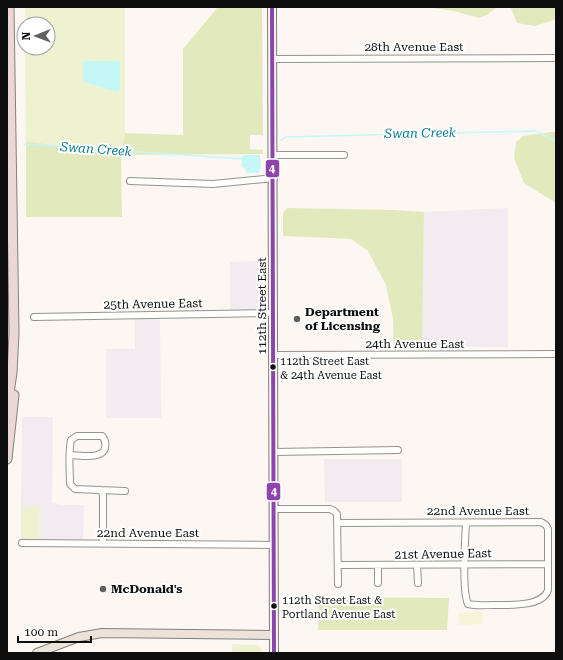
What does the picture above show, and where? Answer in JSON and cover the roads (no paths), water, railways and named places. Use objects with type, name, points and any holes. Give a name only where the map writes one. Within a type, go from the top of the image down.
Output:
[{"type":"highway","points":[[7,406],[12,374],[14,334],[9,7]]},
{"type":"highway","points":[[7,459],[16,380],[17,361],[14,334]]},
{"type":"main road","name":"112th Street East","points":[[272,7],[274,155],[274,653]]},
{"type":"main road","points":[[38,653],[79,637],[102,633],[274,635]]},
{"type":"street","name":"28th Avenue East","points":[[273,59],[556,58]]},
{"type":"street","points":[[274,155],[344,155]]},
{"type":"street","points":[[130,181],[212,184],[274,178]]},
{"type":"street","name":"25th Avenue East","points":[[34,316],[273,313]]},
{"type":"street","name":"24th Avenue East","points":[[274,354],[556,354]]},
{"type":"street","points":[[70,455],[98,455],[103,452],[105,444],[104,438],[100,435],[74,437],[70,442],[70,455],[70,484],[75,489],[125,491]]},
{"type":"street","points":[[274,452],[398,450]]},
{"type":"street","points":[[100,490],[103,494],[103,544]]},
{"type":"street","points":[[274,510],[330,510],[336,512],[338,515],[338,584]]},
{"type":"street","name":"22nd Avenue East","points":[[337,523],[541,522],[546,525],[548,529],[548,564]]},
{"type":"street","points":[[466,523],[465,564],[466,595],[468,604],[524,605],[539,600],[548,593],[548,564]]},
{"type":"street","name":"22nd Avenue East","points":[[22,543],[274,545]]},
{"type":"street","name":"21st Avenue East","points":[[339,565],[548,564]]},
{"type":"street","points":[[378,565],[378,583]]},
{"type":"street","points":[[418,565],[418,583]]},
{"type":"water","points":[[84,61],[120,62],[120,89],[116,92],[85,82],[83,80]]},
{"type":"water","points":[[245,155],[260,155],[261,166],[259,173],[246,173],[245,168],[242,167],[241,157]]},
{"type":"waterway","name":"Swan Creek","points":[[281,140],[286,137],[536,131],[556,142]]},
{"type":"waterway","name":"Swan Creek","points":[[24,144],[242,159]]},
{"type":"place","name":"Department of Licensing","points":[[297,319]]},
{"type":"place","name":"112th Street East & 24th Avenue East","points":[[273,367]]},
{"type":"place","name":"McDonald's","points":[[103,589]]},
{"type":"place","name":"112th Street East & Portland Avenue East","points":[[274,606]]}]
